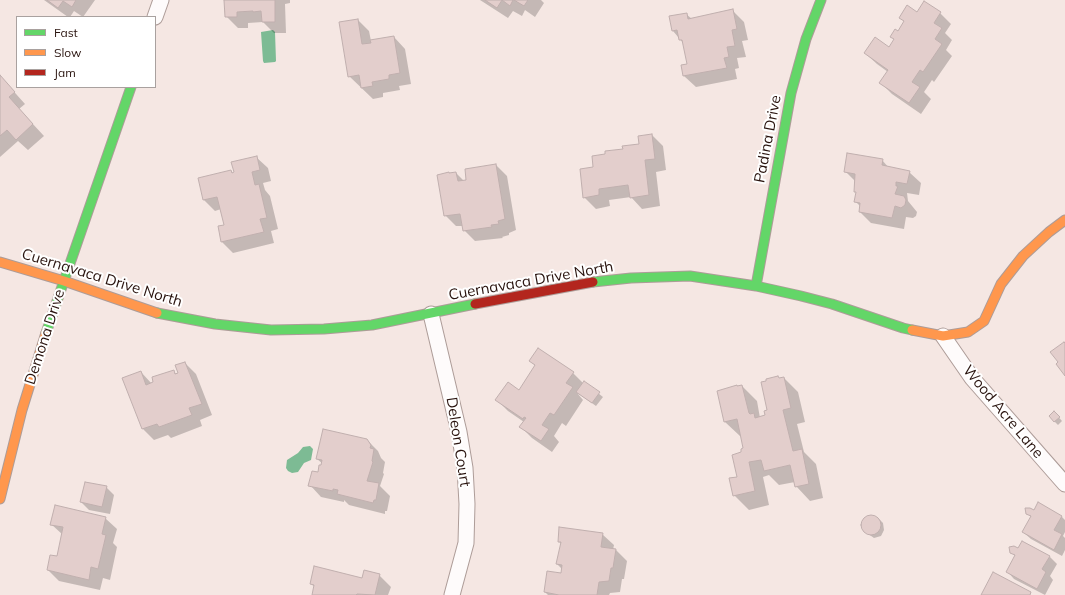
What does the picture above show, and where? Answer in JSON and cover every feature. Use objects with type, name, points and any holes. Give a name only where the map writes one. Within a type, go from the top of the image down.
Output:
[{"type":"street","points":[[155,16],[160,0]]},
{"type":"street","name":"Padina Drive","points":[[756,286],[791,93],[806,39],[820,0]]},
{"type":"street","name":"Demona Drive","points":[[0,499],[22,410],[41,347],[131,88]]},
{"type":"street","name":"Cuernavaca Drive North","points":[[0,262],[64,281],[158,313],[215,324],[271,330],[324,329],[365,326],[431,314],[518,294],[583,283],[632,278],[690,276],[756,286],[832,304],[903,328],[943,336],[968,332],[984,321],[1002,284],[1023,256],[1048,232],[1065,220]]},
{"type":"street","name":"Deleon Court","points":[[431,314],[459,432],[465,468],[467,504],[466,543],[452,595]]},
{"type":"street","name":"Wood Acre Lane","points":[[943,336],[972,378],[1065,484]]},
{"type":"shaded area","points":[[273,30],[275,32],[276,61],[264,63],[261,32]]},
{"type":"shaded area","points":[[310,446],[313,449],[311,460],[304,463],[298,472],[292,473],[288,471],[286,468],[287,460],[298,453],[303,447]]},
{"type":"building","points":[[47,0],[76,0],[72,7],[63,1],[58,8]]},
{"type":"building","points":[[224,0],[275,0],[275,22],[262,22],[261,11],[237,12],[237,17],[225,17]]},
{"type":"building","points":[[485,0],[502,0],[497,8]]},
{"type":"building","points":[[502,0],[513,0],[510,6]]},
{"type":"building","points":[[514,0],[528,0],[524,6]]},
{"type":"building","points":[[924,1],[941,12],[934,23],[942,28],[935,39],[942,44],[923,72],[920,70],[912,82],[920,87],[909,103],[879,83],[888,70],[864,53],[875,37],[889,47],[894,39],[890,37],[895,29],[898,31],[904,21],[899,18],[907,5],[917,12]]},
{"type":"building","points":[[733,9],[737,29],[732,30],[735,46],[727,47],[729,57],[724,58],[727,68],[683,76],[681,65],[687,64],[682,40],[679,40],[677,30],[672,31],[669,16],[687,13],[688,19]]},
{"type":"building","points":[[358,19],[362,44],[371,43],[370,40],[394,36],[400,73],[389,75],[389,79],[372,82],[373,86],[361,88],[359,75],[348,77],[339,22]]},
{"type":"building","points":[[0,75],[15,92],[9,97],[33,124],[16,140],[7,130],[0,136]]},
{"type":"building","points":[[652,134],[655,159],[645,160],[649,195],[630,198],[628,185],[599,189],[599,195],[583,198],[580,169],[593,167],[592,156],[605,154],[605,151],[623,149],[622,146],[639,144],[638,136]]},
{"type":"building","points":[[847,153],[883,159],[882,165],[910,171],[907,184],[896,182],[896,186],[898,186],[895,194],[904,196],[906,200],[905,205],[901,208],[895,206],[892,218],[859,212],[860,203],[854,202],[856,192],[854,192],[855,174],[844,172]]},
{"type":"building","points":[[257,156],[260,170],[252,172],[255,185],[259,184],[267,218],[260,219],[264,232],[221,242],[218,226],[224,225],[217,197],[203,200],[198,178],[231,170],[232,173],[234,172],[231,162]]},
{"type":"building","points":[[496,164],[505,219],[498,221],[499,224],[491,225],[492,227],[463,231],[460,214],[444,216],[437,175],[456,172],[458,181],[466,180],[465,169]]},
{"type":"building","points":[[1064,342],[1065,376],[1056,364],[1058,362],[1050,352]]},
{"type":"building","points":[[538,348],[574,372],[566,383],[573,387],[554,415],[550,413],[542,425],[549,429],[541,441],[519,427],[526,418],[524,417],[523,419],[495,400],[508,382],[519,390],[535,365],[529,361]]},
{"type":"building","points":[[185,362],[202,404],[189,408],[192,415],[159,427],[157,424],[142,429],[122,378],[141,371],[146,385],[153,382],[152,377],[174,370],[175,374],[178,373],[175,365]]},
{"type":"building","points":[[778,376],[779,378],[784,377],[791,408],[783,410],[793,451],[802,449],[809,484],[795,487],[790,465],[764,471],[761,460],[749,462],[755,491],[733,496],[729,478],[737,477],[732,455],[741,452],[741,449],[743,448],[737,419],[724,422],[717,391],[742,385],[749,413],[754,413],[755,418],[765,415],[764,411],[767,410],[761,382]]},
{"type":"building","points":[[584,381],[600,392],[592,403],[576,392]]},
{"type":"building","points":[[1054,411],[1060,417],[1054,422],[1049,416]]},
{"type":"building","points":[[323,429],[367,439],[371,445],[370,448],[374,449],[373,462],[367,481],[379,483],[376,500],[374,500],[373,503],[337,494],[338,490],[333,489],[333,491],[308,486],[312,471],[318,472],[319,465],[321,465],[322,460],[316,459]]},
{"type":"building","points":[[85,482],[107,486],[102,507],[80,502]]},
{"type":"building","points":[[1038,502],[1062,516],[1054,530],[1062,534],[1054,550],[1022,532],[1031,516],[1026,514],[1025,508],[1034,510]]},
{"type":"building","points":[[55,505],[106,517],[102,534],[106,535],[98,569],[91,567],[89,580],[47,570],[50,555],[57,556],[63,527],[50,525]]},
{"type":"building","points":[[871,515],[878,518],[881,525],[878,532],[871,535],[864,532],[861,525],[864,518]]},
{"type":"building","points":[[559,527],[603,533],[601,547],[616,549],[609,581],[599,582],[597,595],[559,595],[544,592],[547,571],[561,573],[562,565],[556,564],[561,542],[558,542]]},
{"type":"building","points":[[1022,541],[1050,556],[1042,569],[1046,572],[1037,589],[1006,572],[1015,555],[1010,553],[1009,547],[1014,546],[1018,548]]},
{"type":"building","points":[[314,566],[362,578],[364,570],[380,574],[375,595],[312,595],[314,585],[310,584]]},
{"type":"building","points":[[993,572],[1031,592],[1030,595],[981,595]]},
{"type":"traffic: fast","points":[[756,286],[791,93],[806,39],[821,0]]},
{"type":"traffic: fast","points":[[46,333],[131,88]]},
{"type":"traffic: fast","points":[[593,282],[631,278],[690,276],[756,286],[801,296],[832,304],[912,330]]},
{"type":"traffic: fast","points":[[157,313],[215,324],[271,330],[324,329],[372,325],[475,304]]},
{"type":"traffic: slow","points":[[912,330],[943,336],[968,332],[984,321],[1001,284],[1023,256],[1049,232],[1065,220]]},
{"type":"traffic: slow","points":[[0,262],[64,281],[157,313]]},
{"type":"traffic: slow","points":[[0,499],[22,410],[46,333]]},
{"type":"traffic: jam","points":[[475,304],[593,282]]}]
